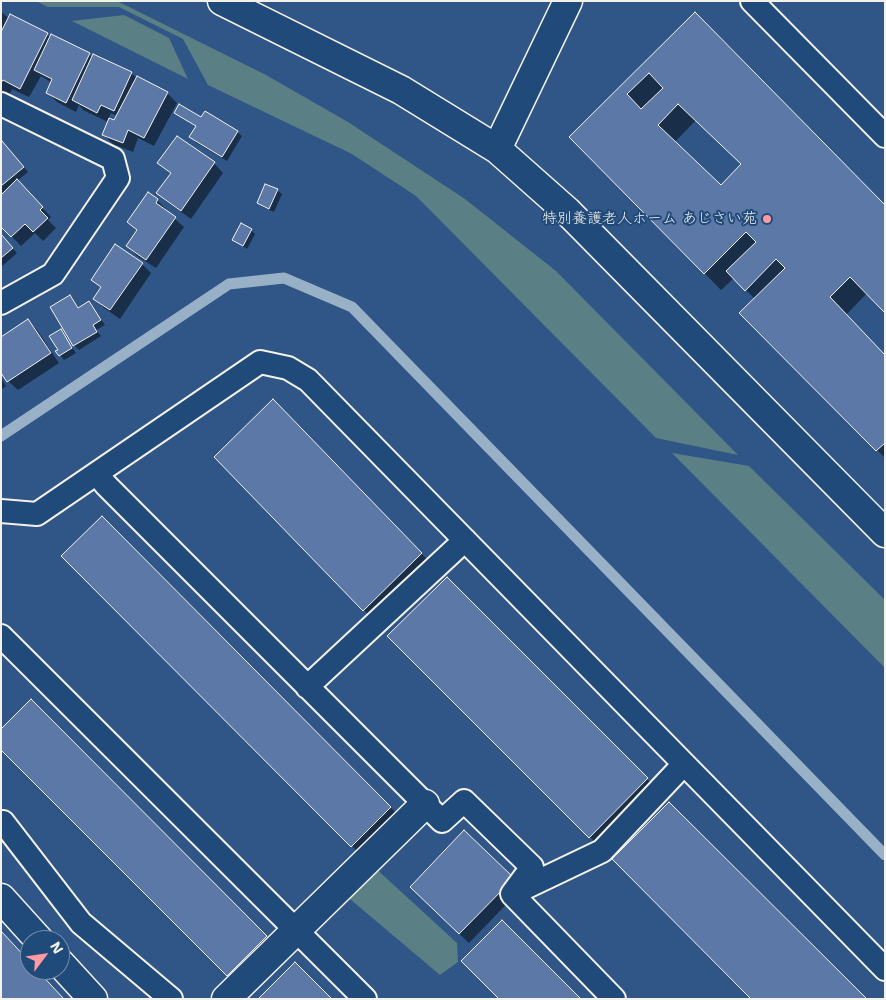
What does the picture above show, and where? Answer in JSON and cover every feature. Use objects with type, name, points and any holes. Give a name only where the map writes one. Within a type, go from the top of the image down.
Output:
[{"type":"street","points":[[222,1],[401,90],[498,149],[567,211],[885,533]]},
{"type":"street","points":[[498,149],[568,1]]},
{"type":"street","points":[[226,999],[425,804]]},
{"type":"street","points":[[1,898],[30,930]]},
{"type":"street","points":[[70,974],[93,999]]},
{"type":"lane","points":[[752,1],[885,136]]},
{"type":"lane","points":[[1,104],[113,158],[118,178],[52,274],[1,303]]},
{"type":"lane","points":[[1,511],[37,514],[260,362],[288,368],[308,380],[885,969]]},
{"type":"lane","points":[[96,474],[442,820],[464,801],[532,867],[512,894]]},
{"type":"lane","points":[[307,686],[465,540]]},
{"type":"lane","points":[[1,636],[365,999]]},
{"type":"lane","points":[[512,894],[602,851],[684,764]]},
{"type":"lane","points":[[2,822],[81,924],[171,999]]},
{"type":"lane","points":[[512,894],[614,999]]},
{"type":"green space","points":[[36,1],[117,1],[266,75],[348,122],[465,199],[556,271],[738,455],[656,438],[416,196],[352,154],[208,85],[183,39],[119,7],[48,7]]},
{"type":"green space","points":[[124,15],[169,38],[188,79],[72,21]]},
{"type":"green space","points":[[672,453],[749,466],[885,600],[885,668]]},
{"type":"green space","points":[[372,865],[457,943],[458,962],[440,975],[344,894]]},
{"type":"building","name":"特別養護老人ホーム あじさい苑","points":[[695,12],[885,205],[885,313],[850,277],[830,297],[885,355],[885,443],[876,451],[739,313],[785,268],[776,259],[745,291],[726,271],[756,242],[746,232],[704,274],[569,137]],"holes":[[[649,73],[663,88],[641,109],[627,94]],[[678,104],[741,164],[721,185],[658,125]]]},
{"type":"building","points":[[10,14],[48,33],[20,89],[3,80],[1,83],[1,32]]},
{"type":"building","points":[[51,34],[90,53],[66,103],[46,93],[52,79],[34,70]]},
{"type":"building","points":[[93,54],[132,72],[114,111],[101,105],[97,113],[72,100]]},
{"type":"building","points":[[137,76],[168,92],[144,138],[128,130],[123,143],[102,135],[109,118],[114,120]]},
{"type":"building","points":[[179,104],[201,117],[205,111],[238,131],[222,157],[189,137],[196,126],[174,113]]},
{"type":"building","points":[[177,136],[215,162],[181,211],[156,193],[171,173],[157,163]]},
{"type":"building","points":[[1,142],[24,167],[1,186]]},
{"type":"building","points":[[17,179],[43,207],[40,210],[48,218],[33,232],[25,224],[11,237],[1,227],[1,195]]},
{"type":"building","points":[[265,184],[278,189],[269,209],[257,203]]},
{"type":"building","points":[[148,192],[158,199],[156,203],[176,217],[146,260],[126,246],[137,230],[127,222]]},
{"type":"building","points":[[241,223],[252,229],[243,246],[232,240]]},
{"type":"building","points":[[1,234],[13,248],[1,258]]},
{"type":"building","points":[[115,244],[143,263],[110,310],[93,299],[101,287],[91,280]]},
{"type":"building","points":[[70,295],[78,308],[89,301],[101,320],[93,325],[97,332],[73,346],[50,307]]},
{"type":"building","points":[[28,319],[51,353],[7,382],[1,373],[1,337]]},
{"type":"building","points":[[61,329],[72,348],[59,356],[55,351],[58,350],[49,336]]},
{"type":"building","points":[[273,399],[422,553],[363,611],[214,457]]},
{"type":"building","points":[[102,516],[391,807],[351,847],[61,556]]},
{"type":"building","points":[[447,577],[648,778],[589,838],[387,636]]},
{"type":"building","points":[[31,699],[267,936],[227,976],[1,750],[1,729]]},
{"type":"building","points":[[669,802],[867,999],[751,999],[612,859]]},
{"type":"building","points":[[464,830],[514,878],[459,934],[410,887]]},
{"type":"building","points":[[502,920],[581,999],[499,999],[461,961]]},
{"type":"building","points":[[1,931],[20,951],[20,980],[46,980],[64,999],[1,999]]},
{"type":"building","points":[[295,962],[332,999],[258,999]]},
{"type":"waterway","points":[[1,436],[229,284],[284,278],[352,307],[885,855]]},
{"type":"place","name":"特別養護老人ホーム あじさい苑","points":[[767,219]]}]
